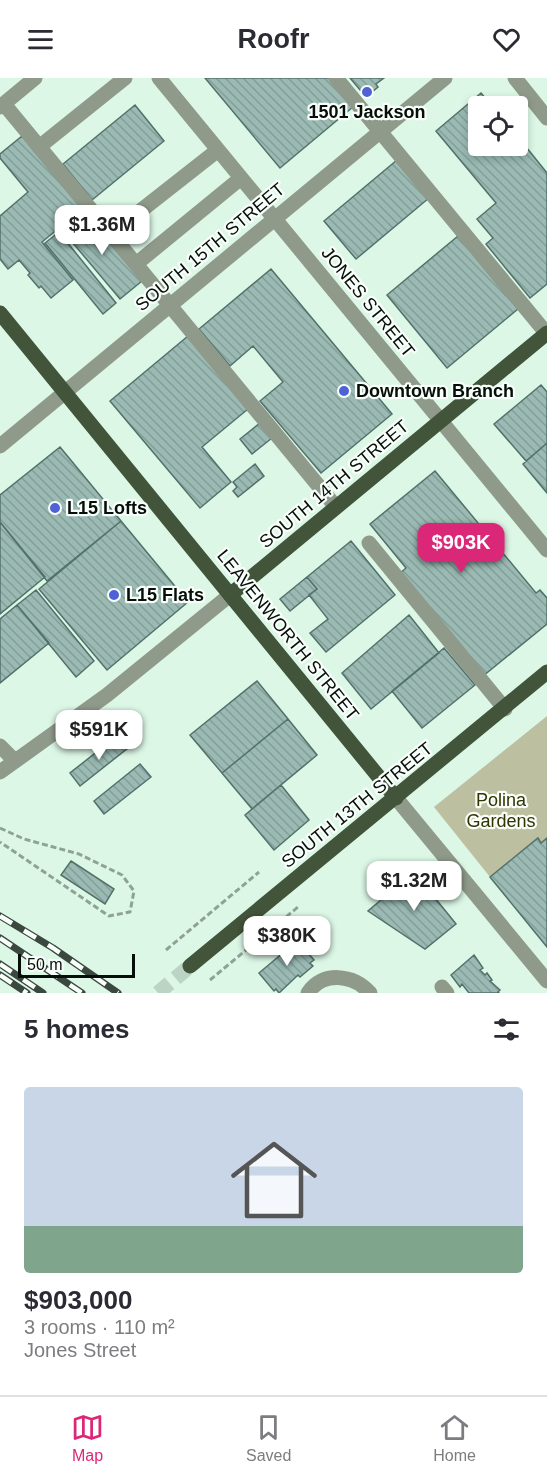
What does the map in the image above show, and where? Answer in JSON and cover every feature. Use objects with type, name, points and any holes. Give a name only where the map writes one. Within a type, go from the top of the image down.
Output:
[{"type":"main road","name":"LEAVENWORTH STREET","points":[[0,313],[396,798]]},
{"type":"main road","name":"SOUTH 14TH STREET","points":[[230,596],[547,334]]},
{"type":"main road","name":"SOUTH 13TH STREET","points":[[190,966],[505,709],[547,672]]},
{"type":"street","points":[[35,78],[2,105],[336,507]]},
{"type":"street","points":[[39,147],[125,78]]},
{"type":"street","name":"JONES STREET","points":[[159,78],[547,550]]},
{"type":"street","points":[[336,78],[547,334]]},
{"type":"street","name":"SOUTH 15TH STREET","points":[[0,446],[445,78]]},
{"type":"street","points":[[515,78],[547,117]]},
{"type":"street","points":[[111,234],[218,150]]},
{"type":"street","points":[[136,264],[242,178]]},
{"type":"street","points":[[369,543],[505,709]]},
{"type":"street","name":"SOUTH 14TH STREET","points":[[0,772],[107,695],[230,596]]},
{"type":"street","points":[[0,746],[15,761]]},
{"type":"street","name":"LEAVENWORTH STREET","points":[[396,798],[547,981]]},
{"type":"street","points":[[308,993],[318,982],[333,976],[348,979],[370,993]]},
{"type":"path","points":[[0,828],[24,839],[79,854],[122,875],[134,891],[130,912],[110,916],[0,842]]},
{"type":"path","points":[[166,950],[259,872]]},
{"type":"path","points":[[210,980],[298,907]]},
{"type":"green space","name":"Polina Gardens","points":[[547,716],[547,838],[541,843],[538,838],[490,877],[434,807]]},
{"type":"building","points":[[205,78],[329,78],[353,107],[280,168]]},
{"type":"building","name":"1501 Jackson","points":[[350,78],[384,78],[376,84],[378,87],[366,97]]},
{"type":"building","points":[[468,104],[468,156],[528,156],[528,149],[547,173],[547,284],[530,298],[486,244],[493,238],[477,219],[496,203],[436,131]]},
{"type":"building","points":[[135,105],[164,141],[92,200],[63,164]]},
{"type":"building","points":[[22,136],[82,209],[42,242],[73,280],[51,298],[28,275],[30,273],[19,260],[8,269],[0,259],[0,216],[28,192],[0,158],[0,154]]},
{"type":"building","points":[[397,160],[429,198],[356,259],[324,221]]},
{"type":"building","points":[[84,212],[142,281],[120,299],[62,230]]},
{"type":"building","points":[[59,232],[116,303],[103,314],[45,243]]},
{"type":"building","points":[[458,236],[518,309],[447,368],[387,295]]},
{"type":"building","points":[[271,269],[392,414],[321,473],[260,401],[283,382],[253,346],[230,366],[199,329]]},
{"type":"building","points":[[188,336],[248,409],[202,447],[231,482],[200,508],[110,401]]},
{"type":"building","points":[[541,385],[547,392],[547,443],[526,461],[494,424]]},
{"type":"building","points":[[260,423],[272,438],[252,454],[240,439]]},
{"type":"building","points":[[547,443],[547,493],[523,464]]},
{"type":"building","name":"L15 Lofts","points":[[60,447],[121,521],[47,581],[0,522],[0,495]]},
{"type":"building","points":[[255,464],[264,476],[238,497],[233,491],[237,487],[233,482]]},
{"type":"building","points":[[435,471],[536,593],[540,590],[547,598],[547,624],[483,676],[399,574],[406,568],[370,524]]},
{"type":"building","name":"L15 Flats","points":[[121,521],[188,602],[107,670],[39,589]]},
{"type":"building","points":[[0,522],[45,577],[0,614]]},
{"type":"building","points":[[351,541],[395,595],[326,652],[310,633],[328,619],[309,595],[317,589],[307,577]]},
{"type":"building","points":[[307,577],[317,589],[290,611],[280,599]]},
{"type":"building","points":[[36,590],[94,661],[76,677],[17,605]]},
{"type":"building","points":[[17,605],[49,643],[0,683],[0,619]]},
{"type":"building","points":[[409,615],[439,653],[371,709],[342,673]]},
{"type":"building","points":[[444,648],[475,685],[422,728],[392,691]]},
{"type":"building","points":[[257,681],[288,719],[222,773],[190,735]]},
{"type":"building","points":[[288,719],[317,755],[252,809],[222,773]]},
{"type":"building","points":[[118,735],[128,748],[80,786],[70,773]]},
{"type":"building","points":[[140,764],[151,777],[104,814],[94,801]]},
{"type":"building","points":[[281,785],[309,820],[274,850],[245,815]]},
{"type":"building","points":[[538,838],[541,843],[547,838],[547,947],[490,877]]},
{"type":"building","points":[[71,861],[114,889],[105,904],[61,875]]},
{"type":"building","points":[[414,872],[456,924],[425,949],[368,911]]},
{"type":"building","points":[[297,941],[314,960],[310,963],[313,966],[300,977],[298,975],[279,993],[276,989],[274,991],[259,973]]},
{"type":"building","points":[[474,955],[483,968],[480,970],[485,975],[487,973],[492,980],[490,981],[500,990],[499,993],[469,993],[462,984],[460,987],[451,975]]},
{"type":"tunnel","points":[[158,993],[190,966]]},
{"type":"railway","points":[[0,916],[53,948],[118,993]]},
{"type":"railway","points":[[0,938],[82,993]]},
{"type":"railway","points":[[0,964],[43,993]]},
{"type":"railway","points":[[0,975],[27,993]]},
{"type":"place","name":"1501 Jackson","points":[[367,92]]},
{"type":"place","name":"Downtown Branch","points":[[344,391]]},
{"type":"place","name":"L15 Lofts","points":[[55,508]]},
{"type":"place","name":"L15 Flats","points":[[114,595]]}]
